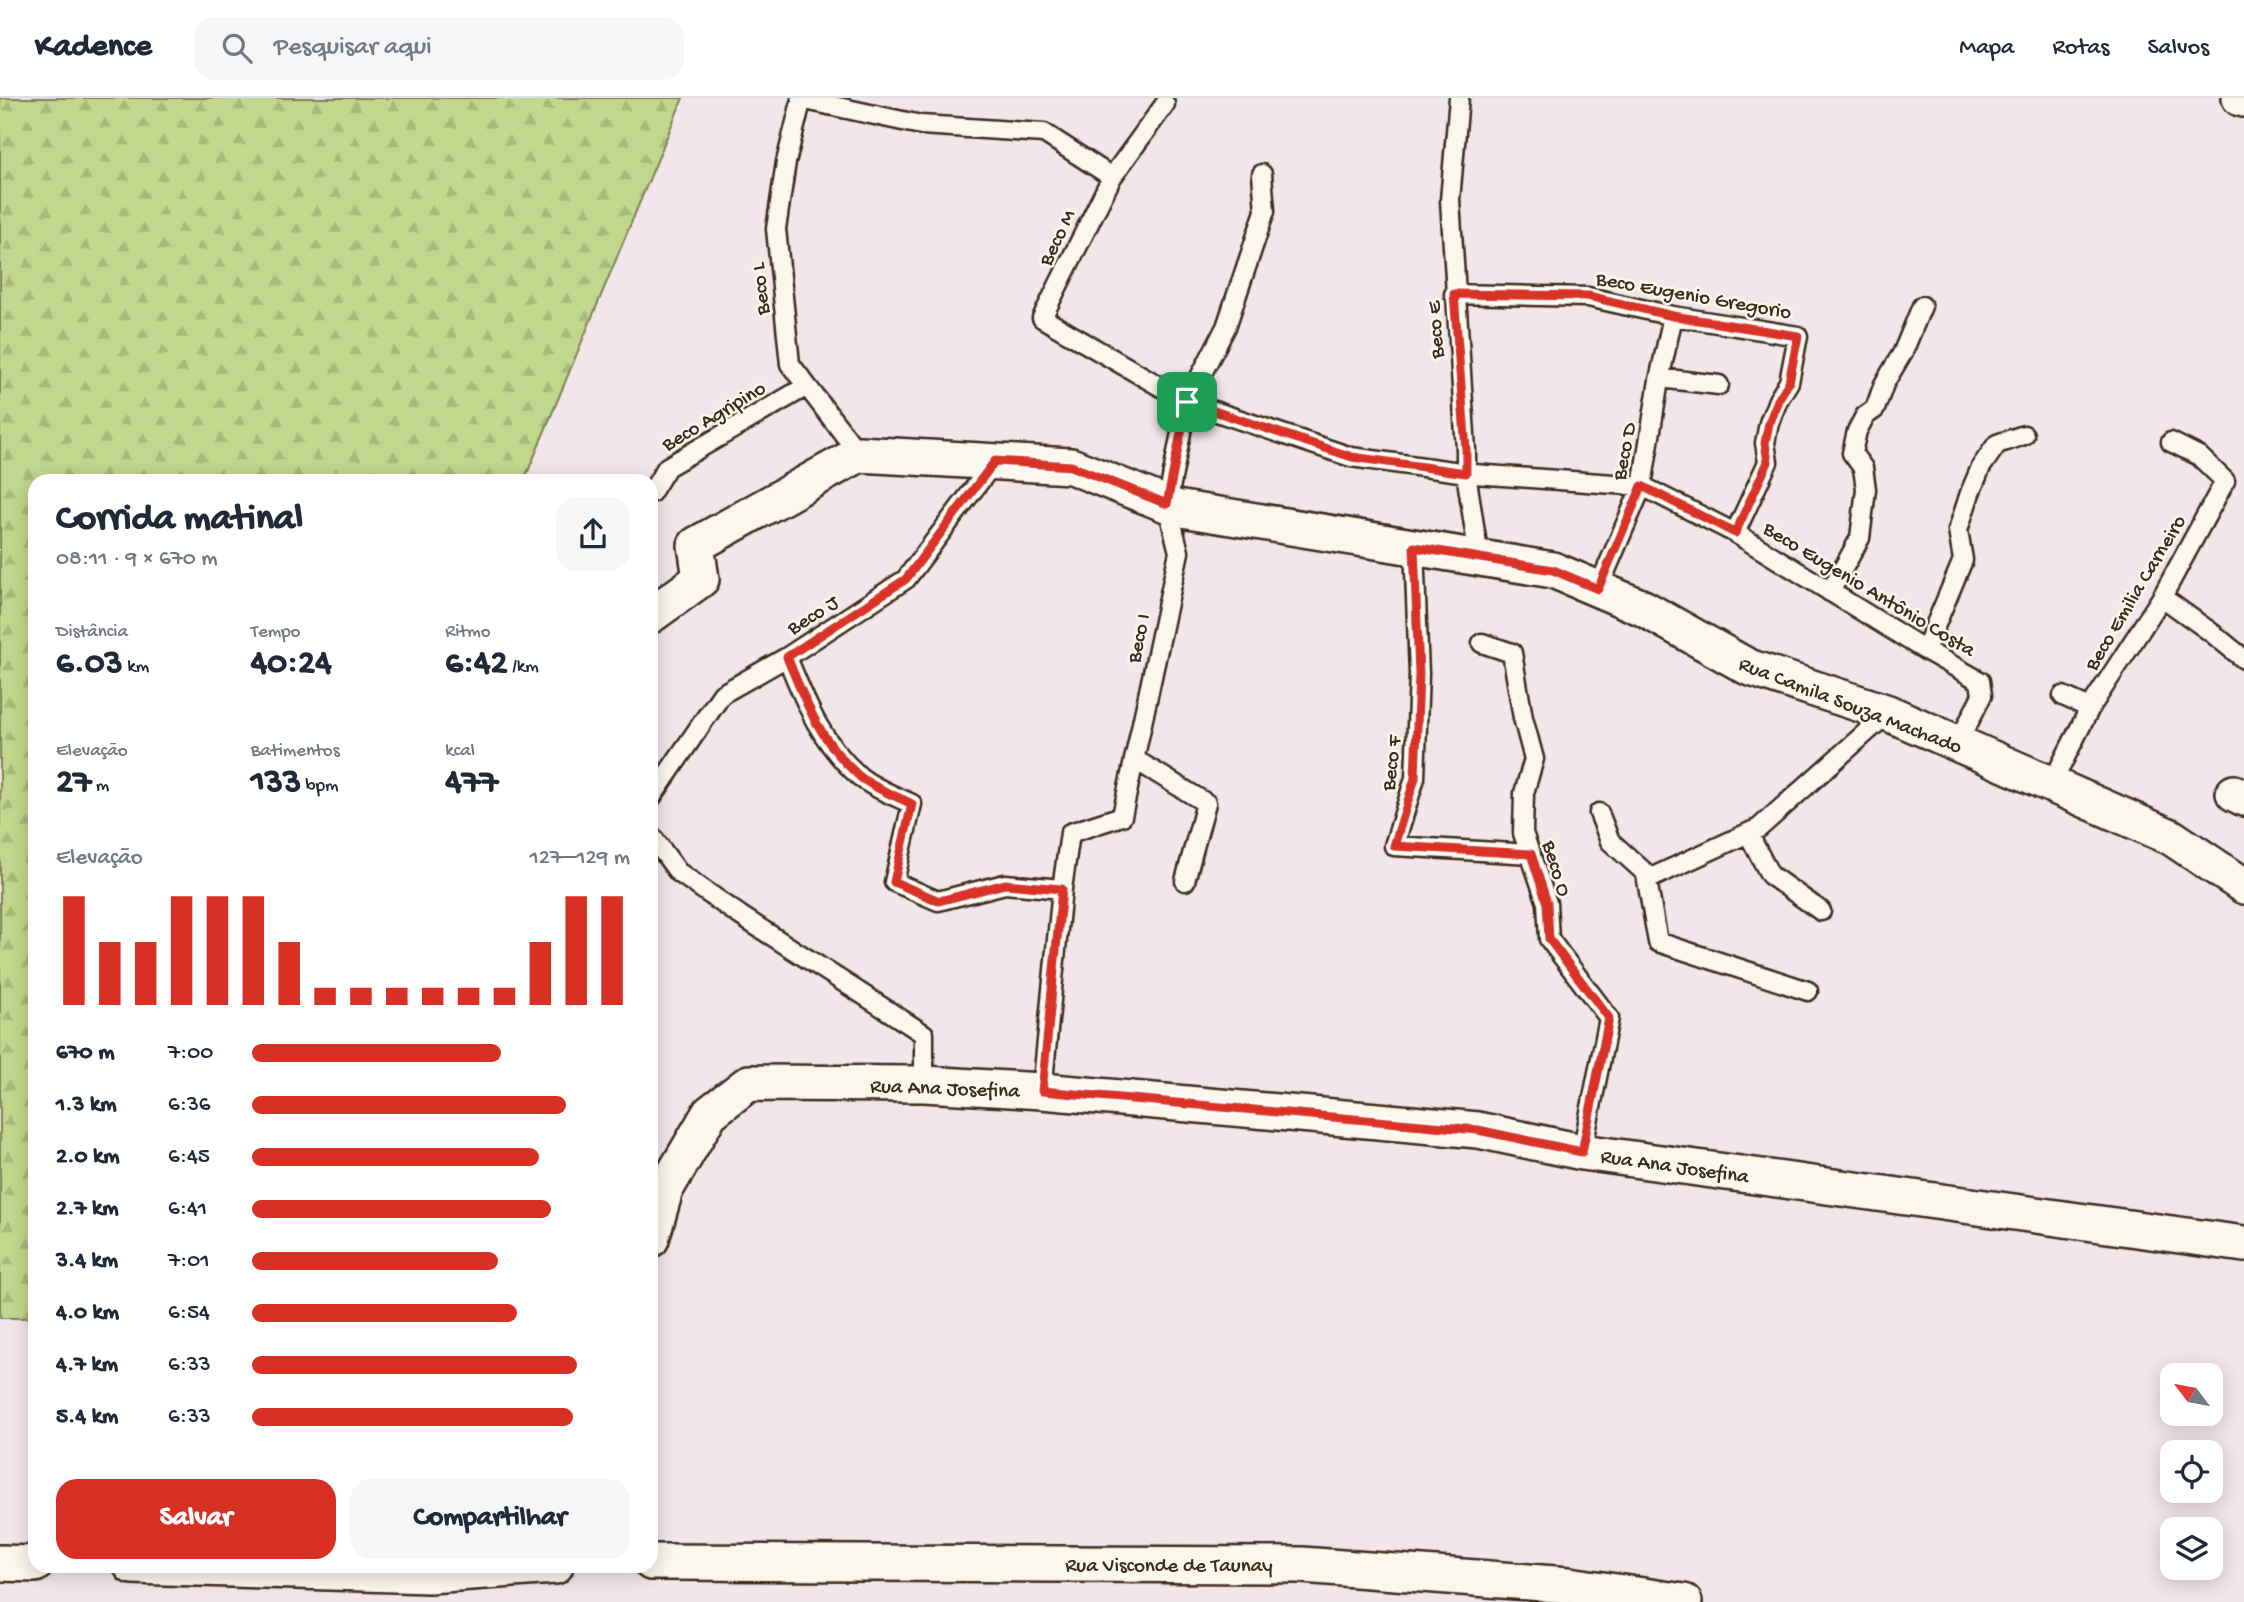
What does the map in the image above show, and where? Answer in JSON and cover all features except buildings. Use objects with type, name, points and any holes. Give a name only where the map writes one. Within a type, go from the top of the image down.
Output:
[{"type":"street","name":"Rua Camila Souza Machado","points":[[859,454],[1071,466],[1176,508],[1553,570],[1643,608],[1748,667],[1888,713],[2171,837],[2244,886]]},
{"type":"street","points":[[658,610],[701,579],[696,545],[859,454]]},
{"type":"street","name":"Rua Ana Josefina","points":[[658,1214],[665,1190],[710,1113],[749,1083],[924,1084],[1042,1091],[1478,1130],[1582,1152],[2244,1244]]},
{"type":"street","name":"Rua Visconde de Taunay","points":[[658,1562],[1302,1565],[1569,1585],[1684,1602]]},
{"type":"street","points":[[0,1563],[28,1563]]},
{"type":"street","points":[[226,1573],[429,1588],[515,1573]]},
{"type":"lane","name":"Beco E","points":[[1459,98],[1450,200],[1454,294],[1466,473],[1479,558]]},
{"type":"lane","points":[[802,99],[922,125],[1044,133],[1112,177]]},
{"type":"lane","name":"Beco L","points":[[802,99],[786,162],[776,229],[790,364],[859,454]]},
{"type":"lane","name":"Beco M","points":[[1042,318],[1112,177],[1165,104]]},
{"type":"lane","name":"Beco I","points":[[1042,1091],[1070,834],[1122,816],[1179,552],[1167,504],[1187,402],[1226,327],[1265,211],[1262,174]]},
{"type":"lane","name":"Beco Eugenio Gregorio","points":[[1454,294],[1588,296],[1673,316],[1798,336],[1789,382],[1769,423],[1765,443],[1768,462],[1735,533]]},
{"type":"lane","points":[[1830,592],[1860,538],[1866,489],[1863,468],[1852,453],[1857,431],[1865,416],[1875,409],[1884,384],[1903,352],[1922,306]]},
{"type":"lane","name":"Beco D","points":[[1598,589],[1642,486],[1673,316]]},
{"type":"lane","name":"Beco Eugenio Antônio Costa","points":[[1042,318],[1187,402],[1352,457],[1466,473],[1642,486],[1735,533],[1980,681],[1982,695],[1958,744]]},
{"type":"lane","points":[[1660,378],[1719,385]]},
{"type":"lane","name":"Beco Agripino","points":[[658,482],[667,467],[807,386]]},
{"type":"lane","points":[[1925,650],[1963,560],[1958,530],[1969,493],[1981,467],[1997,444],[2024,435]]},
{"type":"lane","name":"Beco Emilia Carneiro","points":[[2052,785],[2090,708],[2162,597],[2225,481],[2199,456],[2171,442]]},
{"type":"lane","name":"Beco J","points":[[658,788],[722,694],[787,657],[906,579],[995,461]]},
{"type":"lane","name":"Beco F","points":[[1414,547],[1419,674],[1415,778],[1394,846],[1531,854]]},
{"type":"lane","points":[[2162,597],[2220,638],[2244,659]]},
{"type":"lane","name":"Beco O","points":[[1482,643],[1512,653],[1523,718],[1534,759],[1524,793],[1523,833],[1547,903],[1549,939],[1609,1018],[1582,1152]]},
{"type":"lane","points":[[787,657],[823,736],[861,778],[912,804],[894,882],[939,901],[1005,884],[1062,889]]},
{"type":"lane","points":[[2063,696],[2090,708]]},
{"type":"lane","points":[[1599,813],[1610,841],[1651,878],[1759,828],[1888,713]]},
{"type":"lane","points":[[1134,760],[1206,803],[1185,881]]},
{"type":"lane","points":[[1748,833],[1770,875],[1821,911]]},
{"type":"lane","points":[[658,845],[678,872],[924,1034],[924,1084]]},
{"type":"lane","points":[[1646,875],[1658,942],[1808,991]]},
{"type":"green space","points":[[0,98],[683,98],[527,474],[28,474],[28,1318],[0,1318]]},
{"type":"route","points":[[1454,294],[1588,296],[1673,316],[1798,336],[1789,382],[1769,423],[1765,443],[1768,462],[1735,533],[1642,486],[1598,589],[1553,570],[1414,547],[1419,674],[1415,778],[1394,846],[1531,854],[1547,903],[1549,939],[1609,1018],[1582,1152],[1478,1130],[1042,1091],[1062,889],[1005,884],[939,901],[894,882],[912,804],[861,778],[823,736],[787,657],[906,579],[995,461],[1071,466],[1167,504],[1187,402],[1352,457],[1466,473],[1454,294]]}]
